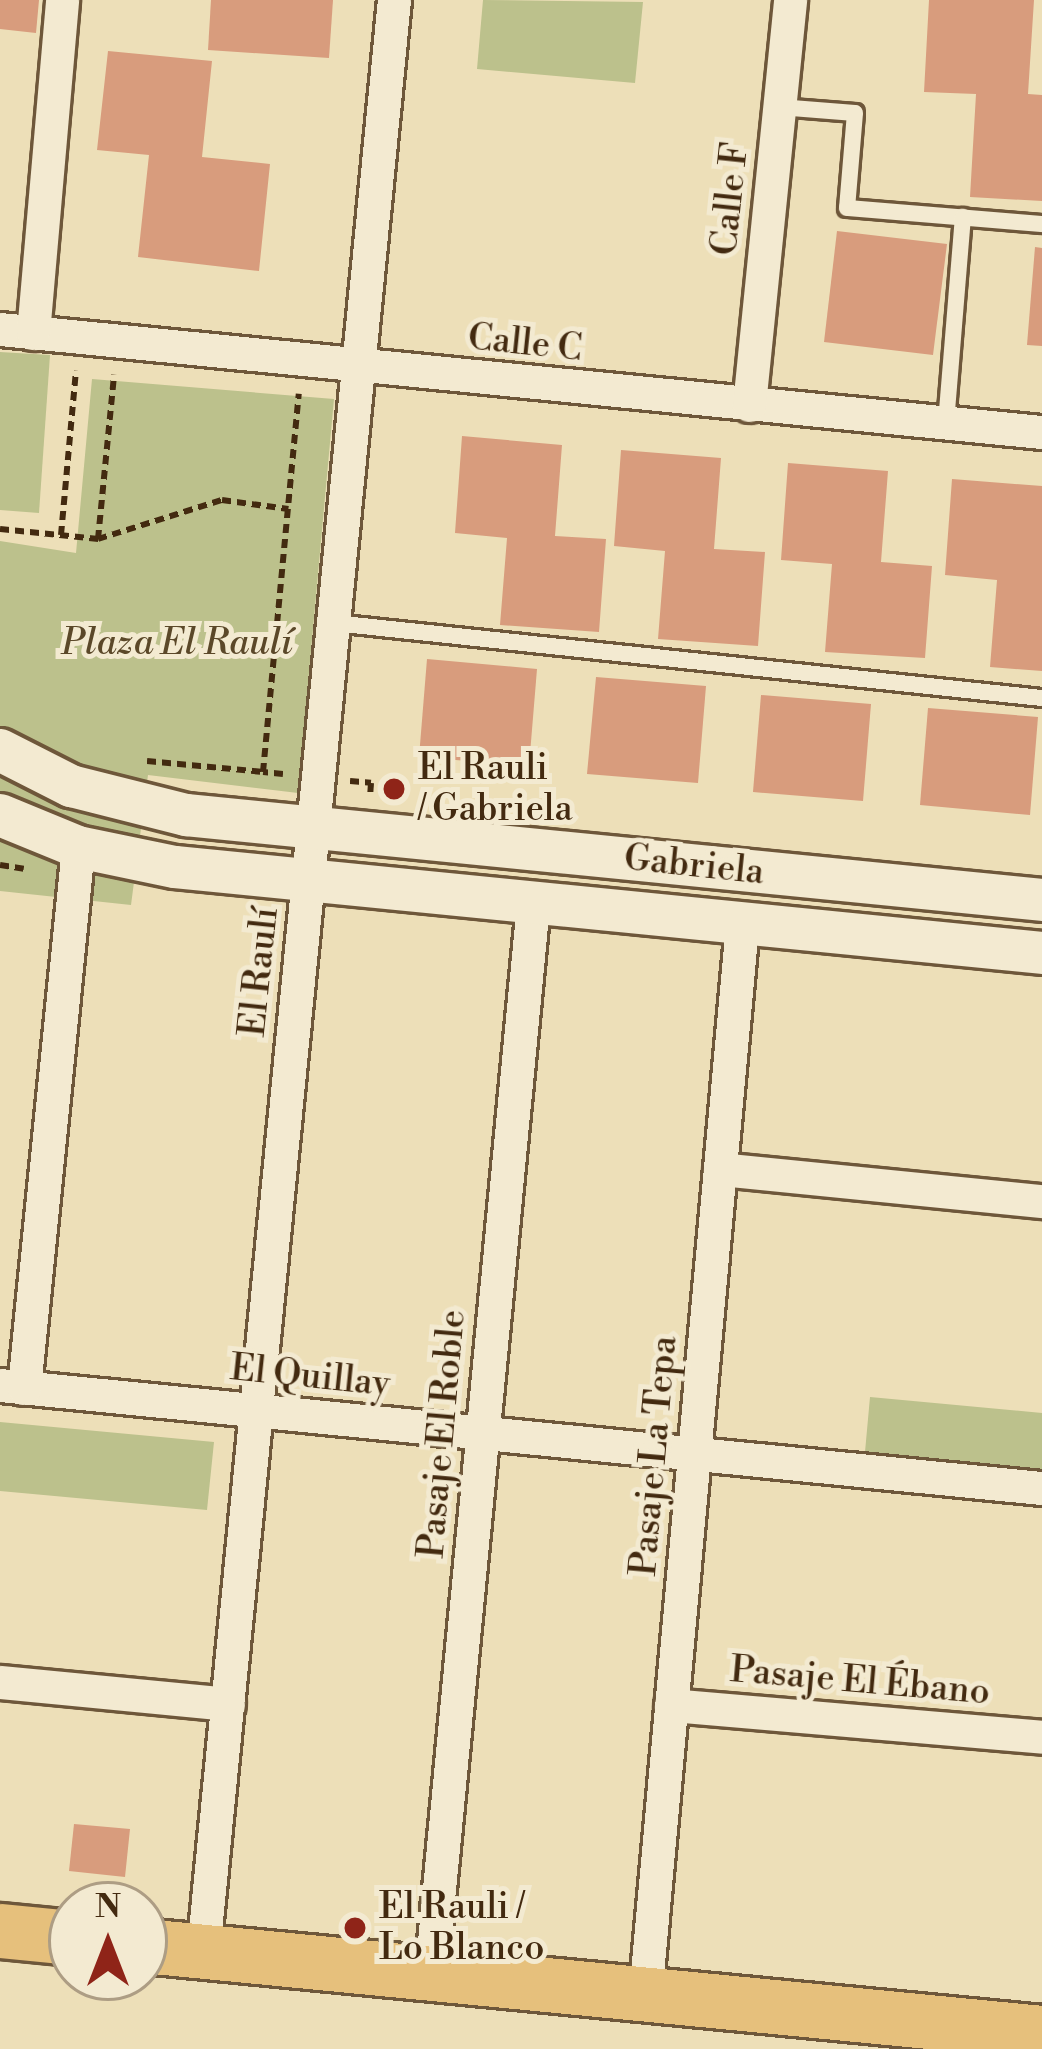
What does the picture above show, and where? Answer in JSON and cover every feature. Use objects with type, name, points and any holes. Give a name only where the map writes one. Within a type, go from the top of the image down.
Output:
[{"type":"main road","points":[[0,1931],[48,1936]]},
{"type":"main road","points":[[168,1948],[1042,2033]]},
{"type":"street","points":[[16,331],[62,0]]},
{"type":"street","name":"El Raulí","points":[[203,1952],[394,0]]},
{"type":"street","name":"Calle F","points":[[749,405],[790,0]]},
{"type":"street","name":"Calle C","points":[[16,331],[1042,432]]},
{"type":"street","name":"Gabriela","points":[[0,750],[147,808],[1042,900]]},
{"type":"street","name":"Gabriela","points":[[0,815],[78,848],[309,882],[1042,953]]},
{"type":"street","points":[[12,1387],[78,848]]},
{"type":"street","name":"Pasaje El Roble","points":[[431,1973],[533,903]]},
{"type":"street","name":"Pasaje La Tepa","points":[[645,1995],[742,924]]},
{"type":"street","points":[[720,1169],[1042,1202]]},
{"type":"street","name":"El Quillay","points":[[12,1387],[1042,1488]]},
{"type":"street","points":[[0,1682],[227,1704]]},
{"type":"street","name":"Pasaje El Ébano","points":[[671,1705],[1042,1738]]},
{"type":"lane","points":[[779,107],[855,113],[847,208],[1042,224]]},
{"type":"lane","points":[[946,423],[963,218]]},
{"type":"lane","points":[[334,623],[1042,698]]},
{"type":"path","points":[[61,535],[79,338]]},
{"type":"path","points":[[98,539],[118,341]]},
{"type":"path","points":[[0,530],[98,539],[222,500],[288,509]]},
{"type":"path","points":[[138,760],[263,772]]},
{"type":"green space","points":[[483,0],[643,2],[635,83],[477,69]]},
{"type":"green space","points":[[0,352],[50,355],[39,513],[0,510]]},
{"type":"green space","name":"Plaza El Raulí","points":[[92,379],[334,399],[298,793],[148,775],[131,905],[0,891],[0,541],[76,553]]},
{"type":"green space","points":[[870,1397],[1042,1413],[1042,1480],[864,1463]]},
{"type":"green space","points":[[0,1422],[214,1442],[207,1510],[0,1491]]},
{"type":"building","points":[[0,0],[39,0],[36,33],[0,29]]},
{"type":"building","points":[[211,0],[333,0],[329,58],[208,50]]},
{"type":"building","points":[[929,0],[1034,0],[1028,94],[1042,95],[1042,201],[970,197],[976,94],[924,92]]},
{"type":"building","points":[[108,51],[212,61],[202,157],[270,164],[259,271],[138,257],[149,155],[97,150]]},
{"type":"building","points":[[837,231],[947,244],[933,355],[824,342]]},
{"type":"building","points":[[1035,247],[1042,248],[1042,346],[1027,345]]},
{"type":"building","points":[[462,436],[562,445],[555,536],[606,539],[599,632],[500,625],[507,538],[455,533]]},
{"type":"building","points":[[621,450],[721,458],[714,549],[765,552],[758,646],[658,639],[665,551],[614,546]]},
{"type":"building","points":[[788,463],[888,471],[881,562],[932,566],[925,658],[825,652],[832,564],[781,560]]},
{"type":"building","points":[[952,479],[1042,486],[1042,671],[990,667],[997,580],[945,575]]},
{"type":"building","points":[[427,659],[537,669],[529,766],[419,757]]},
{"type":"building","points":[[596,677],[706,686],[698,783],[587,774]]},
{"type":"building","points":[[761,695],[871,704],[863,801],[753,792]]},
{"type":"building","points":[[928,708],[1038,717],[1030,815],[920,805]]},
{"type":"building","points":[[74,1824],[130,1829],[125,1877],[69,1871]]},
{"type":"place","name":"El Rauli / Gabriela","points":[[394,789]]},
{"type":"place","name":"El Rauli / Lo Blanco","points":[[355,1928]]}]
